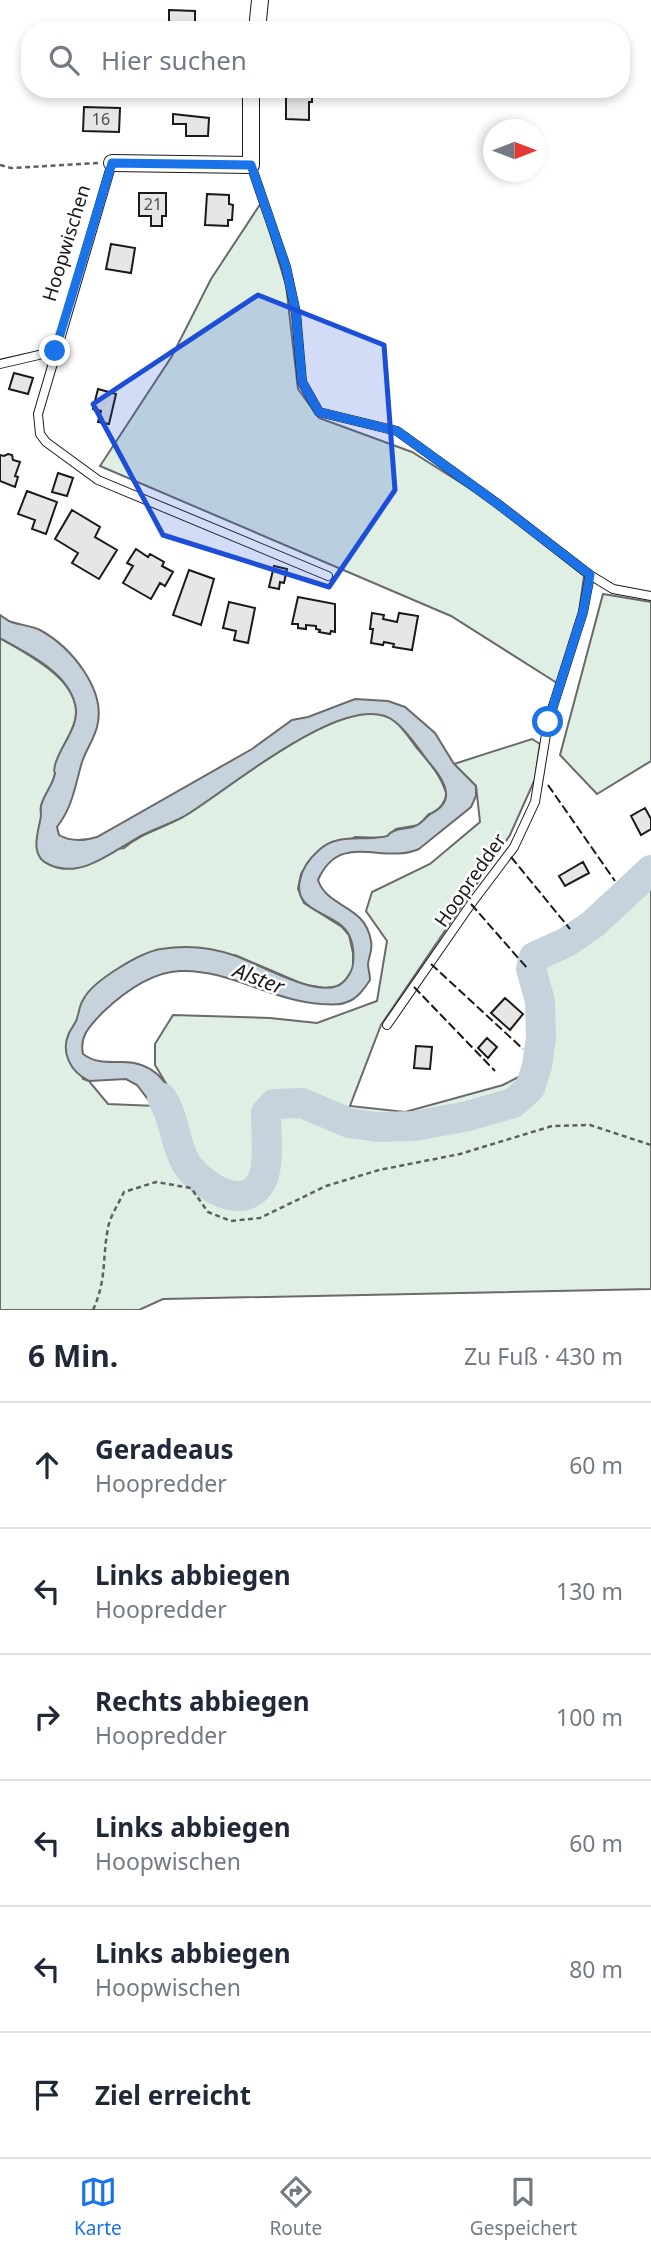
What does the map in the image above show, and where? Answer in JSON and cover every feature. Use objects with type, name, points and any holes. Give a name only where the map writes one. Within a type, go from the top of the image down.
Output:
[{"type":"street","points":[[258,21],[260,0]]},
{"type":"street","points":[[112,163],[251,165],[251,98]]},
{"type":"lane","name":"Hoopwischen","points":[[112,163],[38,414],[40,434],[56,451],[98,480],[328,576]]},
{"type":"lane","points":[[251,165],[286,267],[296,313],[302,382],[319,412],[397,431],[590,575],[613,589],[651,596]]},
{"type":"lane","points":[[0,364],[55,351]]},
{"type":"lane","name":"Hoopredder","points":[[387,1026],[514,846],[535,802],[548,722],[583,612],[590,575]]},
{"type":"path","points":[[0,165],[11,168],[112,163]]},
{"type":"path","points":[[93,1310],[106,1265],[108,1226],[124,1192],[156,1182],[191,1188],[208,1212],[231,1221],[260,1218],[326,1186],[379,1170],[460,1154],[552,1126],[590,1125],[651,1145]]},
{"type":"highlighted area","points":[[258,295],[384,345],[395,490],[329,587],[163,535],[93,404]]},
{"type":"green space","points":[[261,203],[286,285],[298,389],[319,418],[412,452],[488,500],[584,576],[579,612],[557,683],[451,616],[100,466],[172,356],[211,279]]},
{"type":"green space","points":[[603,594],[651,602],[651,761],[597,794],[560,755]]},
{"type":"green space","points":[[0,638],[51,671],[63,682],[76,707],[75,721],[41,807],[37,843],[41,859],[124,848],[138,838],[185,815],[281,750],[337,721],[361,714],[382,714],[397,723],[434,770],[447,796],[438,812],[429,814],[419,825],[396,829],[385,838],[355,837],[309,861],[301,874],[298,889],[304,903],[342,927],[349,935],[353,969],[345,981],[336,987],[305,985],[235,955],[118,970],[101,981],[89,992],[82,1004],[78,1030],[83,1079],[89,1081],[108,1104],[180,1107],[155,1065],[155,1044],[173,1015],[270,1018],[317,1023],[377,1001],[387,941],[366,911],[372,892],[430,864],[480,822],[476,786],[454,764],[532,739],[540,744],[535,779],[510,835],[381,1025],[350,1106],[405,1112],[503,1085],[536,1068],[541,1026],[533,973],[534,957],[618,899],[651,870],[651,1289],[163,1299],[139,1310],[0,1310]]},
{"type":"water","points":[[0,615],[9,621],[40,630],[63,647],[84,671],[97,699],[99,713],[96,731],[82,762],[70,804],[57,827],[59,835],[68,839],[97,837],[252,749],[292,720],[308,717],[355,699],[388,701],[405,707],[435,733],[454,764],[476,786],[476,796],[471,807],[419,849],[391,854],[350,852],[338,856],[327,865],[318,880],[330,897],[354,913],[367,929],[371,944],[368,964],[370,980],[354,999],[337,1004],[303,1002],[216,975],[180,971],[148,979],[110,1005],[93,1022],[84,1037],[83,1054],[101,1061],[142,1065],[158,1075],[181,1107],[176,1136],[137,1085],[126,1079],[89,1081],[72,1067],[67,1055],[67,1040],[88,992],[118,968],[152,951],[179,947],[224,952],[300,983],[326,988],[340,985],[348,977],[352,967],[353,953],[349,935],[343,927],[303,900],[299,891],[305,868],[319,850],[333,841],[385,837],[396,830],[417,825],[444,803],[444,785],[409,736],[394,721],[373,714],[348,718],[287,747],[183,817],[142,835],[96,862],[73,869],[50,865],[40,857],[36,846],[41,806],[52,783],[58,758],[73,728],[75,704],[71,692],[55,673],[0,638]]},
{"type":"building","points":[[169,10],[195,11],[195,21],[169,21]]},
{"type":"building","points":[[286,98],[312,98],[312,102],[309,102],[309,120],[286,119]]},
{"type":"building","points":[[84,107],[120,108],[119,132],[83,131]]},
{"type":"building","points":[[173,114],[209,118],[208,136],[186,136],[186,124],[173,124]]},
{"type":"building","points":[[139,193],[166,193],[166,216],[162,216],[162,226],[151,226],[151,216],[139,216]]},
{"type":"building","points":[[207,194],[229,195],[229,204],[233,205],[232,220],[228,220],[228,226],[205,225]]},
{"type":"building","points":[[111,244],[135,248],[131,273],[106,269]]},
{"type":"building","points":[[14,373],[33,378],[28,394],[9,389]]},
{"type":"building","points":[[98,389],[116,394],[109,424],[98,422],[101,411],[93,409]]},
{"type":"building","points":[[0,455],[12,455],[13,460],[20,462],[15,476],[18,477],[15,487],[0,481]]},
{"type":"building","points":[[58,473],[73,478],[67,496],[52,492]]},
{"type":"building","points":[[27,491],[57,502],[46,534],[32,529],[35,520],[18,514]]},
{"type":"building","points":[[72,510],[100,527],[95,537],[117,550],[99,579],[72,563],[78,553],[55,539]]},
{"type":"building","points":[[136,549],[148,557],[150,554],[164,562],[162,566],[173,572],[165,586],[160,583],[151,599],[123,583],[133,566],[127,563]]},
{"type":"building","points":[[274,566],[287,569],[284,583],[280,582],[279,589],[269,587]]},
{"type":"building","points":[[189,570],[214,579],[201,625],[173,615]]},
{"type":"building","points":[[298,597],[335,604],[335,632],[319,632],[316,626],[306,625],[306,629],[292,624]]},
{"type":"building","points":[[229,602],[255,608],[248,643],[234,640],[236,631],[223,628]]},
{"type":"building","points":[[372,613],[384,615],[383,619],[397,622],[399,613],[418,616],[412,650],[393,647],[394,644],[384,642],[383,645],[371,643]]},
{"type":"building","points":[[645,808],[651,819],[651,829],[641,835],[631,816]]},
{"type":"building","points":[[583,862],[589,873],[565,886],[559,876]]},
{"type":"building","points":[[505,998],[523,1014],[510,1030],[491,1013]]},
{"type":"building","points":[[487,1038],[497,1047],[488,1058],[478,1048]]},
{"type":"building","points":[[416,1046],[432,1047],[430,1069],[414,1068]]},
{"type":"waterway","name":"Alster","points":[[162,1098],[186,1163],[211,1187],[233,1196],[253,1191],[264,1176],[267,1158],[266,1113],[274,1104],[302,1103],[349,1123],[378,1127],[415,1126],[468,1116],[513,1103],[530,1088],[537,1066],[541,1037],[540,1001],[531,969],[534,957],[567,942],[593,924],[651,870]]},
{"type":"fence","points":[[548,785],[615,881]]},
{"type":"fence","points":[[511,857],[570,929]]},
{"type":"fence","points":[[471,904],[527,968]]},
{"type":"fence","points":[[431,964],[523,1049]]},
{"type":"fence","points":[[414,987],[495,1071]]},
{"type":"route","points":[[55,351],[112,163],[251,165],[286,267],[296,313],[302,382],[319,412],[397,431],[590,575],[583,612],[548,722]]}]
